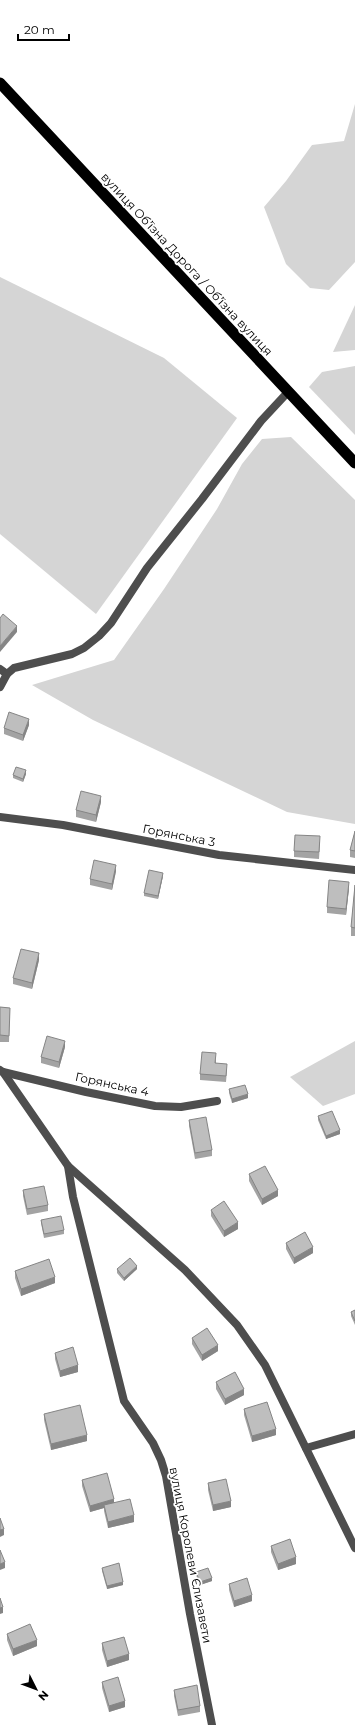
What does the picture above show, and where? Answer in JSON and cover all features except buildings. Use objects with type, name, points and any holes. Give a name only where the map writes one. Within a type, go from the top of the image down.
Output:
[{"type":"highway","name":"вулиця Обʼїзна Дорога / Обʼїзна вулиця","points":[[0,83],[355,463]]},
{"type":"street","points":[[0,687],[7,674],[14,668],[72,654],[84,648],[111,623],[147,568],[261,421],[288,392]]},
{"type":"street","points":[[0,669],[7,674]]},
{"type":"street","name":"Горянська 3","points":[[0,817],[63,825],[219,855],[355,870]]},
{"type":"street","points":[[2,1071],[68,1166],[185,1270],[236,1325],[265,1365],[355,1548]]},
{"type":"street","name":"Горянська 4","points":[[2,1071],[86,1092],[155,1106],[181,1107],[217,1101]]},
{"type":"street","name":"вулиця Королеви Єлизавети","points":[[68,1166],[73,1197],[124,1402],[153,1443],[161,1460],[166,1476],[190,1614],[212,1725]]},
{"type":"street","points":[[306,1448],[355,1434]]},
{"type":"shaded area","points":[[355,104],[355,262],[329,290],[310,288],[286,264],[264,207],[286,181],[312,145],[344,141]]},
{"type":"shaded area","points":[[0,277],[164,358],[237,418],[96,614],[0,534]]},
{"type":"shaded area","points":[[355,305],[355,350],[333,352]]},
{"type":"shaded area","points":[[355,366],[355,435],[309,387],[322,372]]},
{"type":"shaded area","points":[[291,437],[355,500],[355,824],[287,812],[93,720],[32,685],[114,660],[164,589],[217,509],[242,464],[262,439]]},
{"type":"shaded area","points":[[355,1041],[355,1094],[323,1106],[290,1077]]}]
